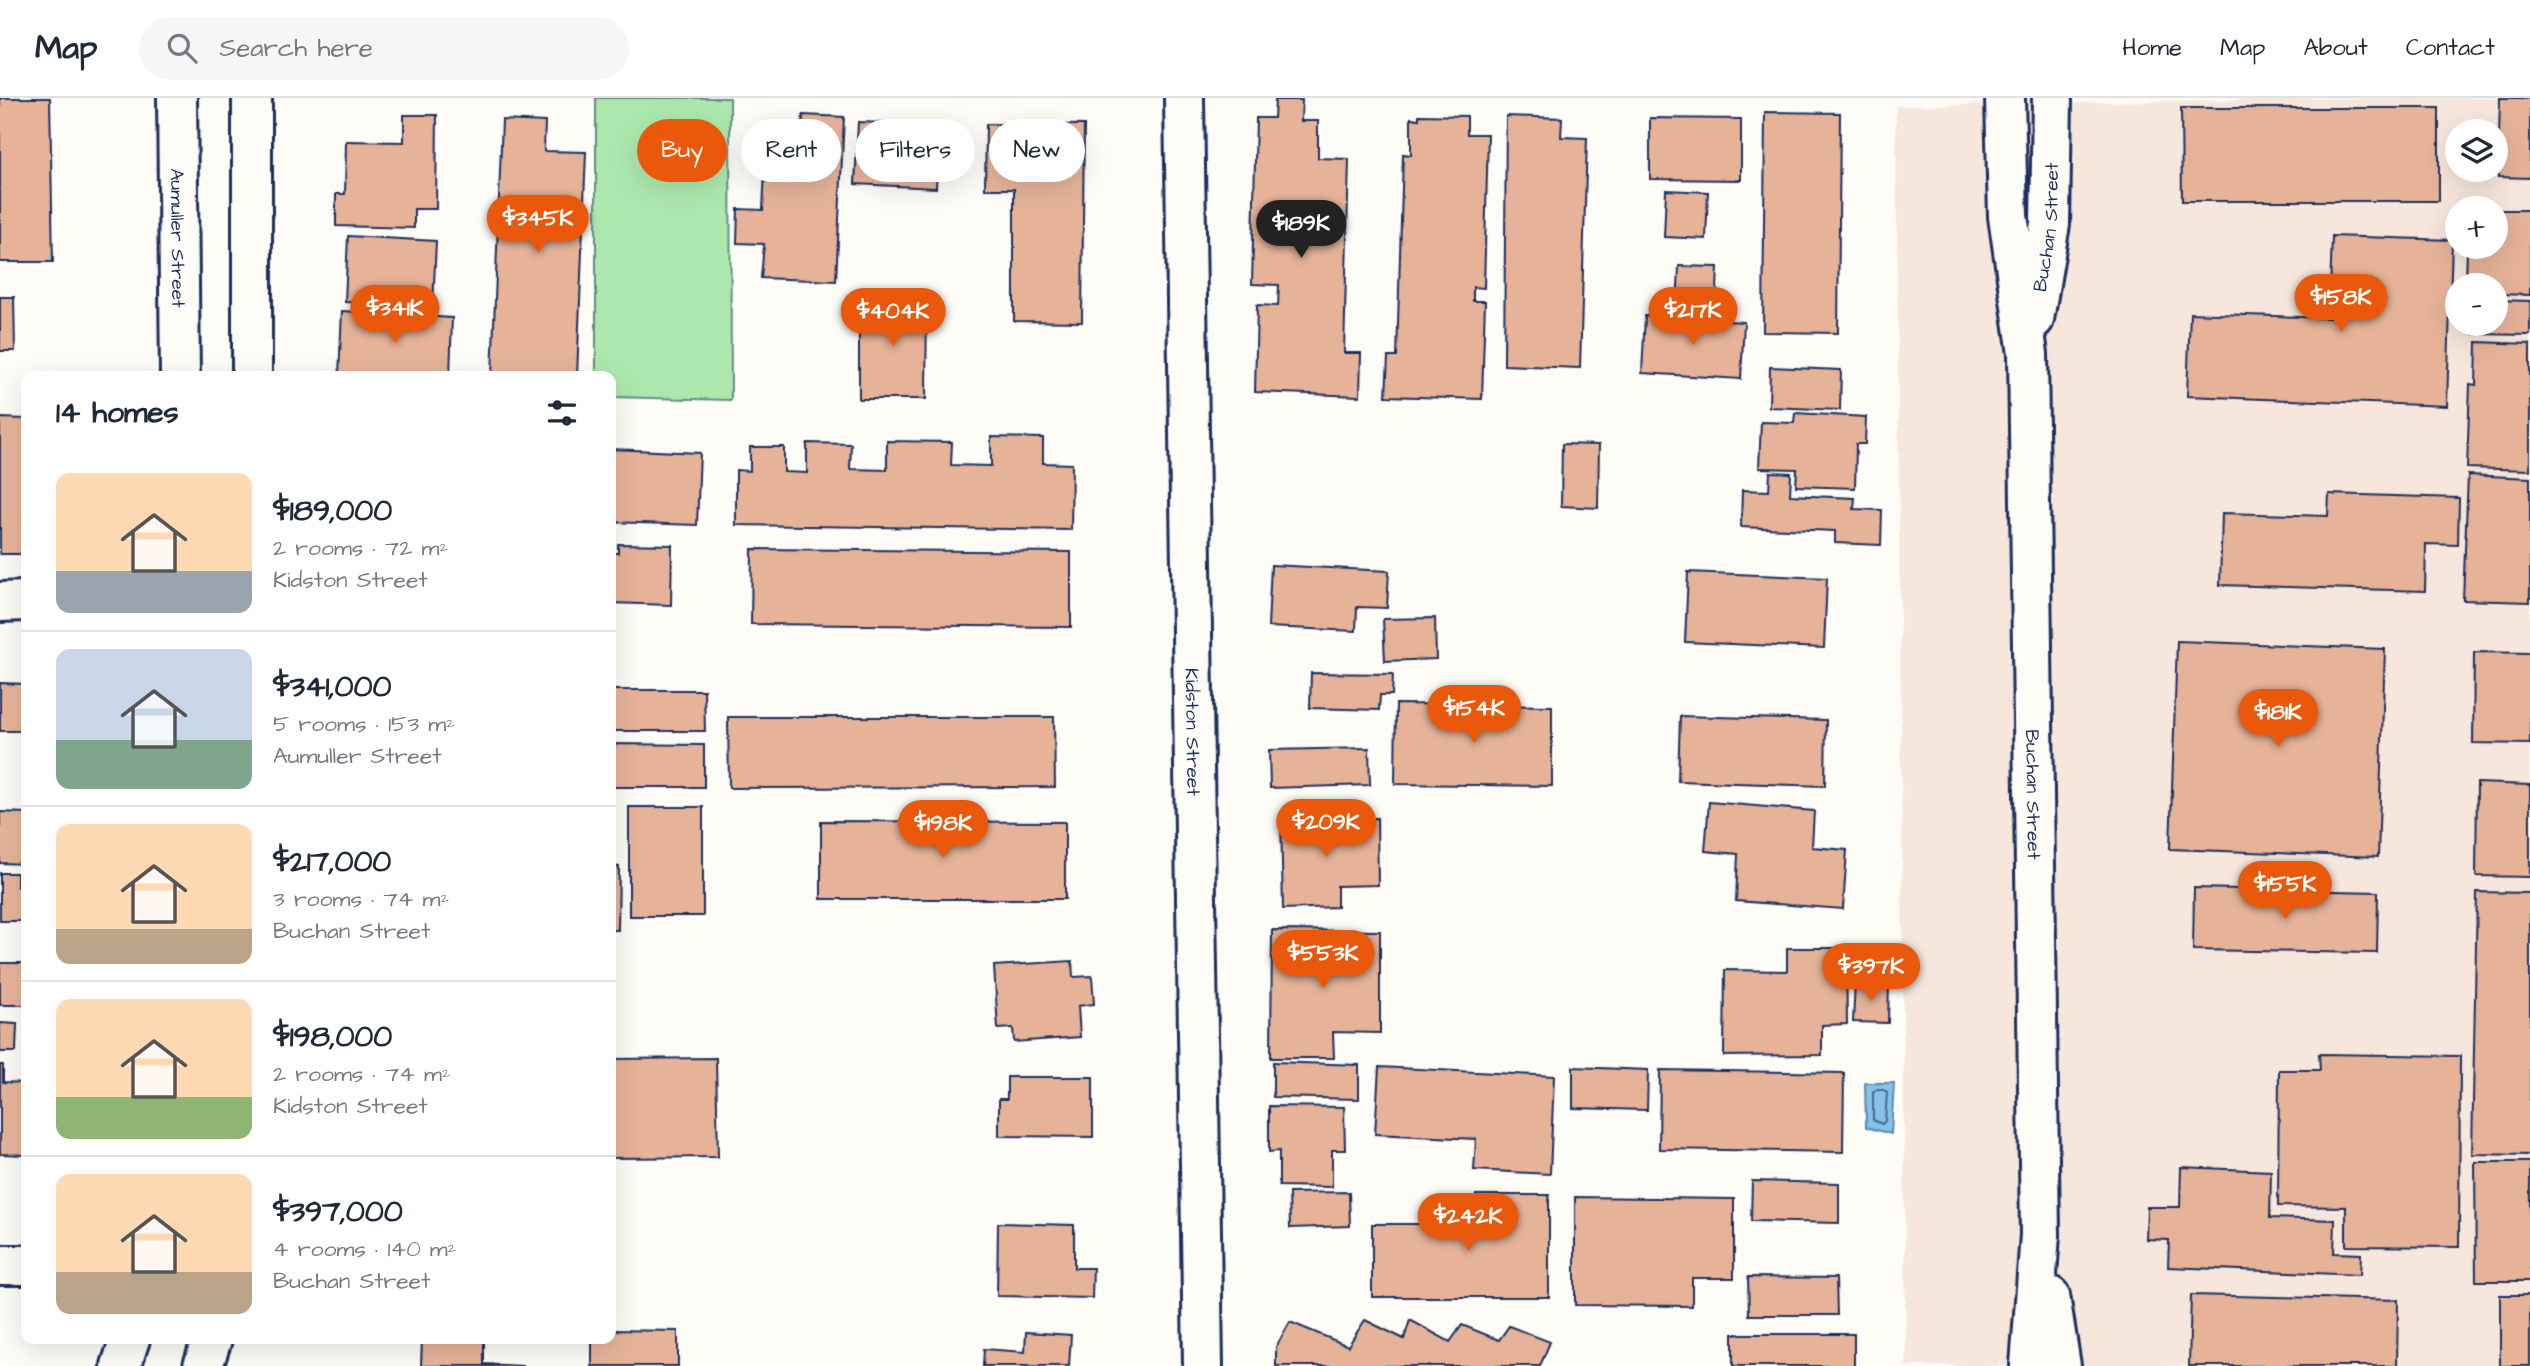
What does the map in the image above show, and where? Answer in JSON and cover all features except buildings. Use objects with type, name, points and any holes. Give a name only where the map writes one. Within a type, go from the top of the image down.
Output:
[{"type":"street","points":[[252,98],[252,371]]},
{"type":"street","name":"Kidston Street","points":[[1184,98],[1203,1366]]},
{"type":"street","name":"Buchan Street","points":[[2005,98],[2008,216],[2028,355],[2040,1235],[2030,1366]]},
{"type":"street","name":"Buchan Street","points":[[2028,355],[2050,224],[2052,98]]},
{"type":"street","name":"Aumuller Street","points":[[174,101],[180,371]]},
{"type":"street","points":[[0,601],[21,601]]},
{"type":"street","name":"Buchan Street","points":[[2040,1235],[2061,1366]]},
{"type":"street","points":[[0,1265],[21,1265]]},
{"type":"street","points":[[121,1366],[128,1344]]},
{"type":"street","points":[[202,1366],[210,1344]]},
{"type":"shaded area","points":[[2328,98],[2530,98],[2530,1366],[1906,1366],[1896,106]]},
{"type":"green space","points":[[596,98],[730,98],[731,400],[616,397],[616,371],[596,371]]},
{"type":"water","points":[[1865,1083],[1894,1083],[1891,1134],[1866,1127]]}]
